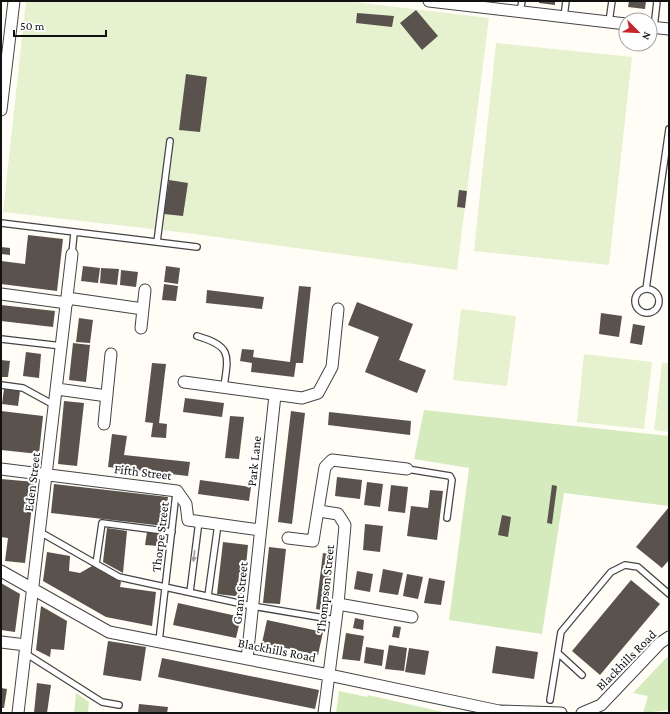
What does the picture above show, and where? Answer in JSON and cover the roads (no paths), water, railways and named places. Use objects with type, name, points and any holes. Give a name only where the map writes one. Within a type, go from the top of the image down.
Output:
[{"type":"street","points":[[1,110],[14,1]]},
{"type":"street","points":[[429,1],[521,6],[564,17],[618,23]]},
{"type":"street","points":[[658,28],[669,30]]},
{"type":"street","name":"Eden Street","points":[[18,713],[72,254]]},
{"type":"street","points":[[141,328],[145,290]]},
{"type":"street","points":[[1,294],[143,309]]},
{"type":"street","points":[[184,382],[224,386],[302,398],[318,393],[332,367],[338,309]]},
{"type":"street","points":[[104,424],[111,354]]},
{"type":"street","points":[[57,389],[107,396]]},
{"type":"street","name":"Park Lane","points":[[260,530],[275,394]]},
{"type":"street","name":"Thompson Street","points":[[288,538],[312,541],[325,467],[332,460],[407,469]]},
{"type":"street","name":"Fifth Street","points":[[1,469],[177,491],[186,504],[188,520],[199,521]]},
{"type":"street","name":"Thompson Street","points":[[318,511],[338,514],[345,525],[338,604],[324,713]]},
{"type":"street","points":[[199,521],[260,530]]},
{"type":"street","name":"Grant Street","points":[[247,659],[260,530]]},
{"type":"street","name":"Blackhills Road","points":[[1,571],[109,632],[329,675],[499,711],[561,713]]},
{"type":"street","points":[[338,604],[412,616]]},
{"type":"street","name":"Blackhills Road","points":[[582,713],[601,705],[660,643],[669,637]]},
{"type":"street","points":[[1,642],[26,649]]},
{"type":"lane","points":[[564,17],[566,1]]},
{"type":"lane","points":[[609,22],[612,1]]},
{"type":"lane","points":[[655,12],[657,1]]},
{"type":"lane","points":[[646,289],[669,129]]},
{"type":"lane","points":[[157,242],[170,140]]},
{"type":"lane","points":[[1,223],[197,247]]},
{"type":"lane","points":[[72,254],[74,233]]},
{"type":"lane","points":[[646,289],[655,292],[659,300],[658,306],[654,311],[648,313],[642,312],[637,308],[635,302],[636,296],[640,291],[646,289]]},
{"type":"lane","points":[[197,336],[213,341],[224,350],[227,365],[224,386]]},
{"type":"lane","points":[[1,339],[62,346]]},
{"type":"lane","points":[[1,385],[22,388],[55,406]]},
{"type":"lane","points":[[407,469],[450,476],[447,518]]},
{"type":"lane","name":"Thorpe Street","points":[[159,641],[177,491]]},
{"type":"lane","points":[[190,592],[199,521]]},
{"type":"lane","points":[[96,564],[102,523],[172,532]]},
{"type":"lane","points":[[208,596],[218,524]]},
{"type":"lane","points":[[40,532],[119,577],[252,606],[336,620]]},
{"type":"lane","points":[[550,700],[562,632],[611,572],[625,565],[638,566],[669,594]]},
{"type":"lane","points":[[26,649],[102,702],[119,705]]},
{"type":"lane","points":[[558,653],[582,675]]}]
